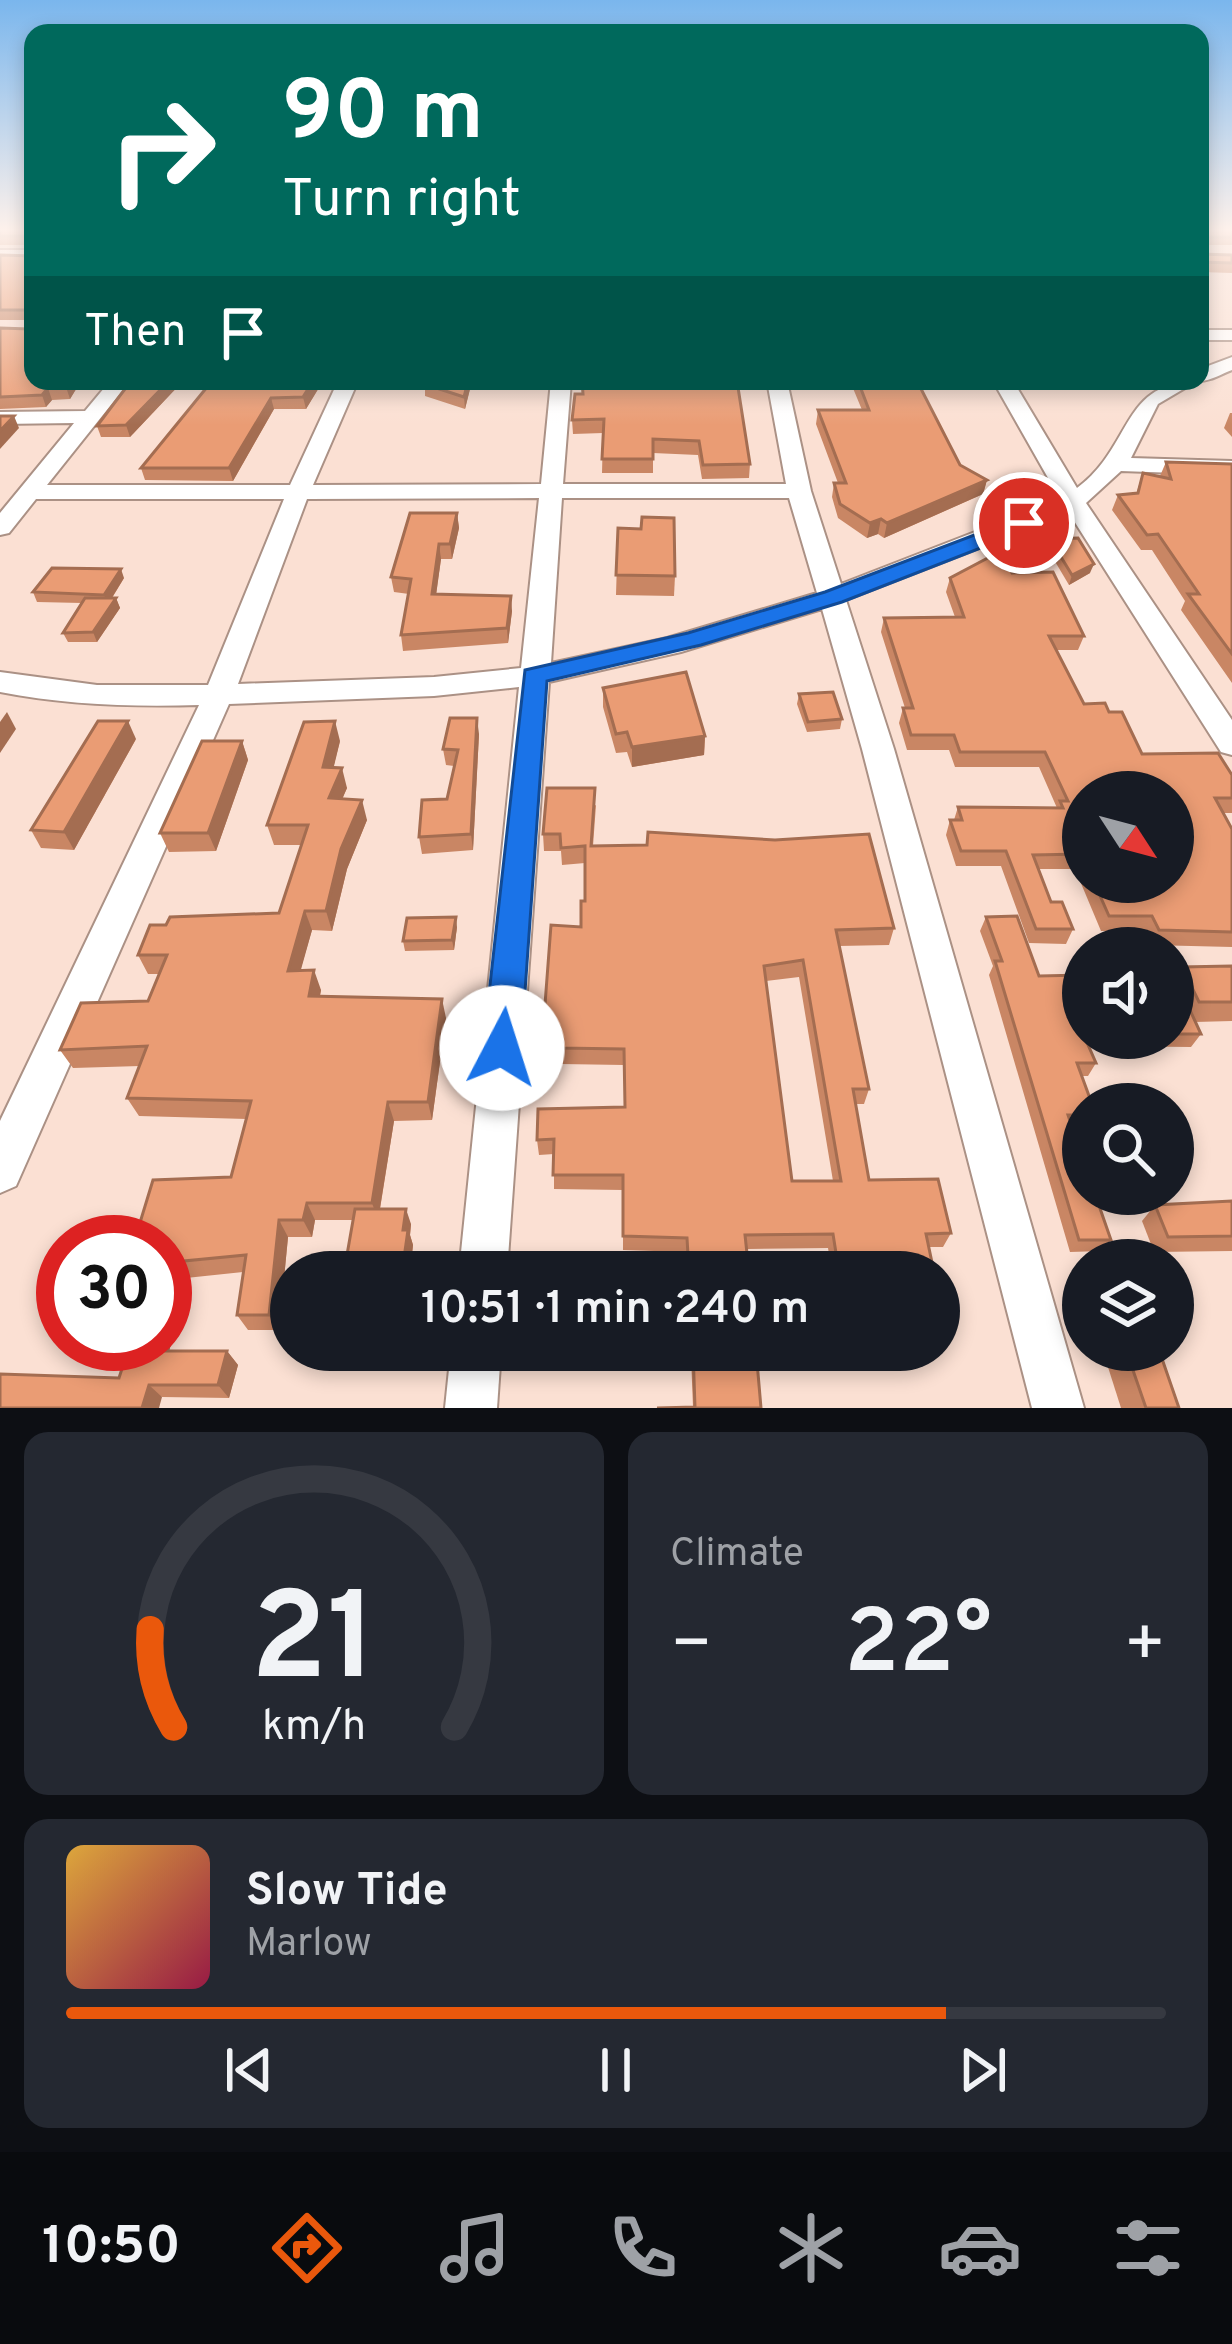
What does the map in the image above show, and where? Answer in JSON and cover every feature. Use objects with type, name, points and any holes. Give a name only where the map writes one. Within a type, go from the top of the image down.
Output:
[{"type":"street","points":[[0,528],[112,390]]},
{"type":"street","points":[[0,1170],[219,694],[344,390]]},
{"type":"street","points":[[485,1251],[560,390]]},
{"type":"street","points":[[779,390],[800,491],[1058,1408]]},
{"type":"street","points":[[1008,390],[1073,501],[1232,744]]},
{"type":"street","points":[[0,682],[50,691],[219,694],[535,676],[692,640],[833,597],[1073,501],[1100,485],[1133,442],[1149,400],[1169,390]]},
{"type":"street","points":[[0,418],[90,417]]},
{"type":"street","points":[[1118,464],[1232,468]]},
{"type":"street","points":[[29,492],[800,491]]},
{"type":"street","points":[[471,1408],[474,1371]]},
{"type":"building","points":[[0,294],[24,294],[24,310],[0,310]]},
{"type":"building","points":[[0,328],[24,329],[24,390],[46,390],[42,395],[0,397]]},
{"type":"building","points":[[124,390],[160,390],[126,425],[97,426]]},
{"type":"building","points":[[205,390],[307,390],[303,397],[271,398],[229,468],[141,468]]},
{"type":"building","points":[[583,390],[738,390],[750,464],[703,465],[699,441],[653,439],[653,459],[602,459],[604,419],[572,420],[575,394],[583,394]]},
{"type":"building","points":[[861,390],[922,390],[960,465],[987,480],[887,523],[881,519],[870,523],[840,504],[834,483],[846,483],[818,410],[869,410]]},
{"type":"building","points":[[0,416],[14,416],[0,431]]},
{"type":"building","points":[[1166,462],[1232,464],[1232,654],[1188,594],[1199,594],[1158,534],[1147,535],[1118,495],[1138,493],[1143,473],[1171,479]]},
{"type":"building","points":[[410,513],[457,513],[450,544],[439,544],[432,594],[511,596],[507,628],[401,635],[411,579],[391,577]]},
{"type":"building","points":[[642,517],[674,518],[675,576],[616,575],[618,528],[641,529]]},
{"type":"building","points":[[1078,538],[1094,564],[1072,575],[1050,539]]},
{"type":"building","points":[[1001,551],[1012,573],[1053,572],[1084,636],[1049,636],[1084,704],[1105,703],[1109,712],[1122,712],[1142,754],[1218,753],[1232,775],[1232,798],[1215,798],[1232,829],[1232,932],[1158,927],[1152,916],[1109,916],[1103,903],[1194,903],[1194,771],[1062,771],[1062,788],[1045,752],[960,752],[954,735],[911,735],[903,708],[913,708],[884,618],[964,617],[950,578]]},
{"type":"building","points":[[52,568],[121,569],[104,595],[33,592]]},
{"type":"building","points":[[85,598],[116,598],[93,632],[63,633]]},
{"type":"building","points":[[686,672],[705,736],[632,747],[627,732],[616,734],[603,688]]},
{"type":"building","points":[[833,692],[842,719],[808,722],[799,694]]},
{"type":"building","points":[[450,718],[477,718],[471,834],[419,837],[422,800],[447,799],[458,750],[443,749]]},
{"type":"building","points":[[98,721],[128,721],[64,832],[31,830]]},
{"type":"building","points":[[335,721],[323,767],[342,768],[329,798],[362,800],[341,849],[326,911],[305,911],[288,971],[314,970],[309,996],[442,999],[428,1102],[388,1102],[372,1203],[307,1203],[303,1220],[279,1220],[276,1251],[270,1251],[269,1315],[237,1315],[246,1255],[192,1260],[192,1215],[142,1215],[153,1180],[231,1177],[251,1101],[127,1098],[147,1046],[60,1050],[81,1003],[148,1001],[167,955],[138,955],[150,925],[166,925],[170,917],[279,913],[308,825],[267,825],[304,722]]},
{"type":"building","points":[[202,741],[242,741],[208,833],[160,833]]},
{"type":"building","points":[[547,788],[595,788],[591,846],[647,845],[648,832],[775,840],[869,834],[894,928],[836,930],[869,1089],[853,1089],[869,1180],[938,1179],[951,1233],[926,1234],[930,1251],[836,1251],[833,1234],[745,1235],[747,1251],[688,1251],[687,1238],[623,1236],[623,1175],[553,1175],[554,1139],[537,1140],[538,1109],[625,1107],[624,1049],[560,1048],[560,1031],[543,1031],[551,925],[581,927],[581,901],[585,901],[585,846],[561,848],[560,834],[543,834]],"holes":[[[803,960],[841,1181],[792,1181],[764,966]]]},
{"type":"building","points":[[958,807],[1062,808],[1062,854],[1033,855],[1051,902],[1062,902],[1072,927],[1036,929],[1006,851],[961,851],[950,820],[962,820]]},
{"type":"building","points":[[1017,916],[1039,976],[1062,975],[1062,1059],[1094,1059],[1096,1063],[1077,1063],[1084,1083],[1062,1083],[1062,1184],[995,961],[1002,961],[986,917]]},
{"type":"building","points":[[456,917],[452,940],[403,941],[407,918]]},
{"type":"building","points":[[1232,966],[1232,1002],[1199,1002],[1194,967]]},
{"type":"building","points":[[1232,1201],[1232,1236],[1168,1237],[1159,1215],[1194,1215],[1194,1203]]},
{"type":"building","points":[[355,1209],[406,1209],[405,1251],[348,1251]]},
{"type":"building","points":[[1071,1215],[1102,1215],[1111,1239],[1079,1239]]},
{"type":"building","points":[[192,1351],[227,1351],[218,1385],[149,1385],[142,1408],[0,1408],[0,1374],[119,1378],[121,1371],[192,1371]]},
{"type":"building","points":[[694,1371],[758,1371],[761,1408],[657,1408],[695,1407]]},
{"type":"building","points":[[1133,1371],[1166,1371],[1179,1408],[1146,1408]]},
{"type":"route","points":[[502,1048],[535,676],[692,640],[833,597],[1024,523]]}]
